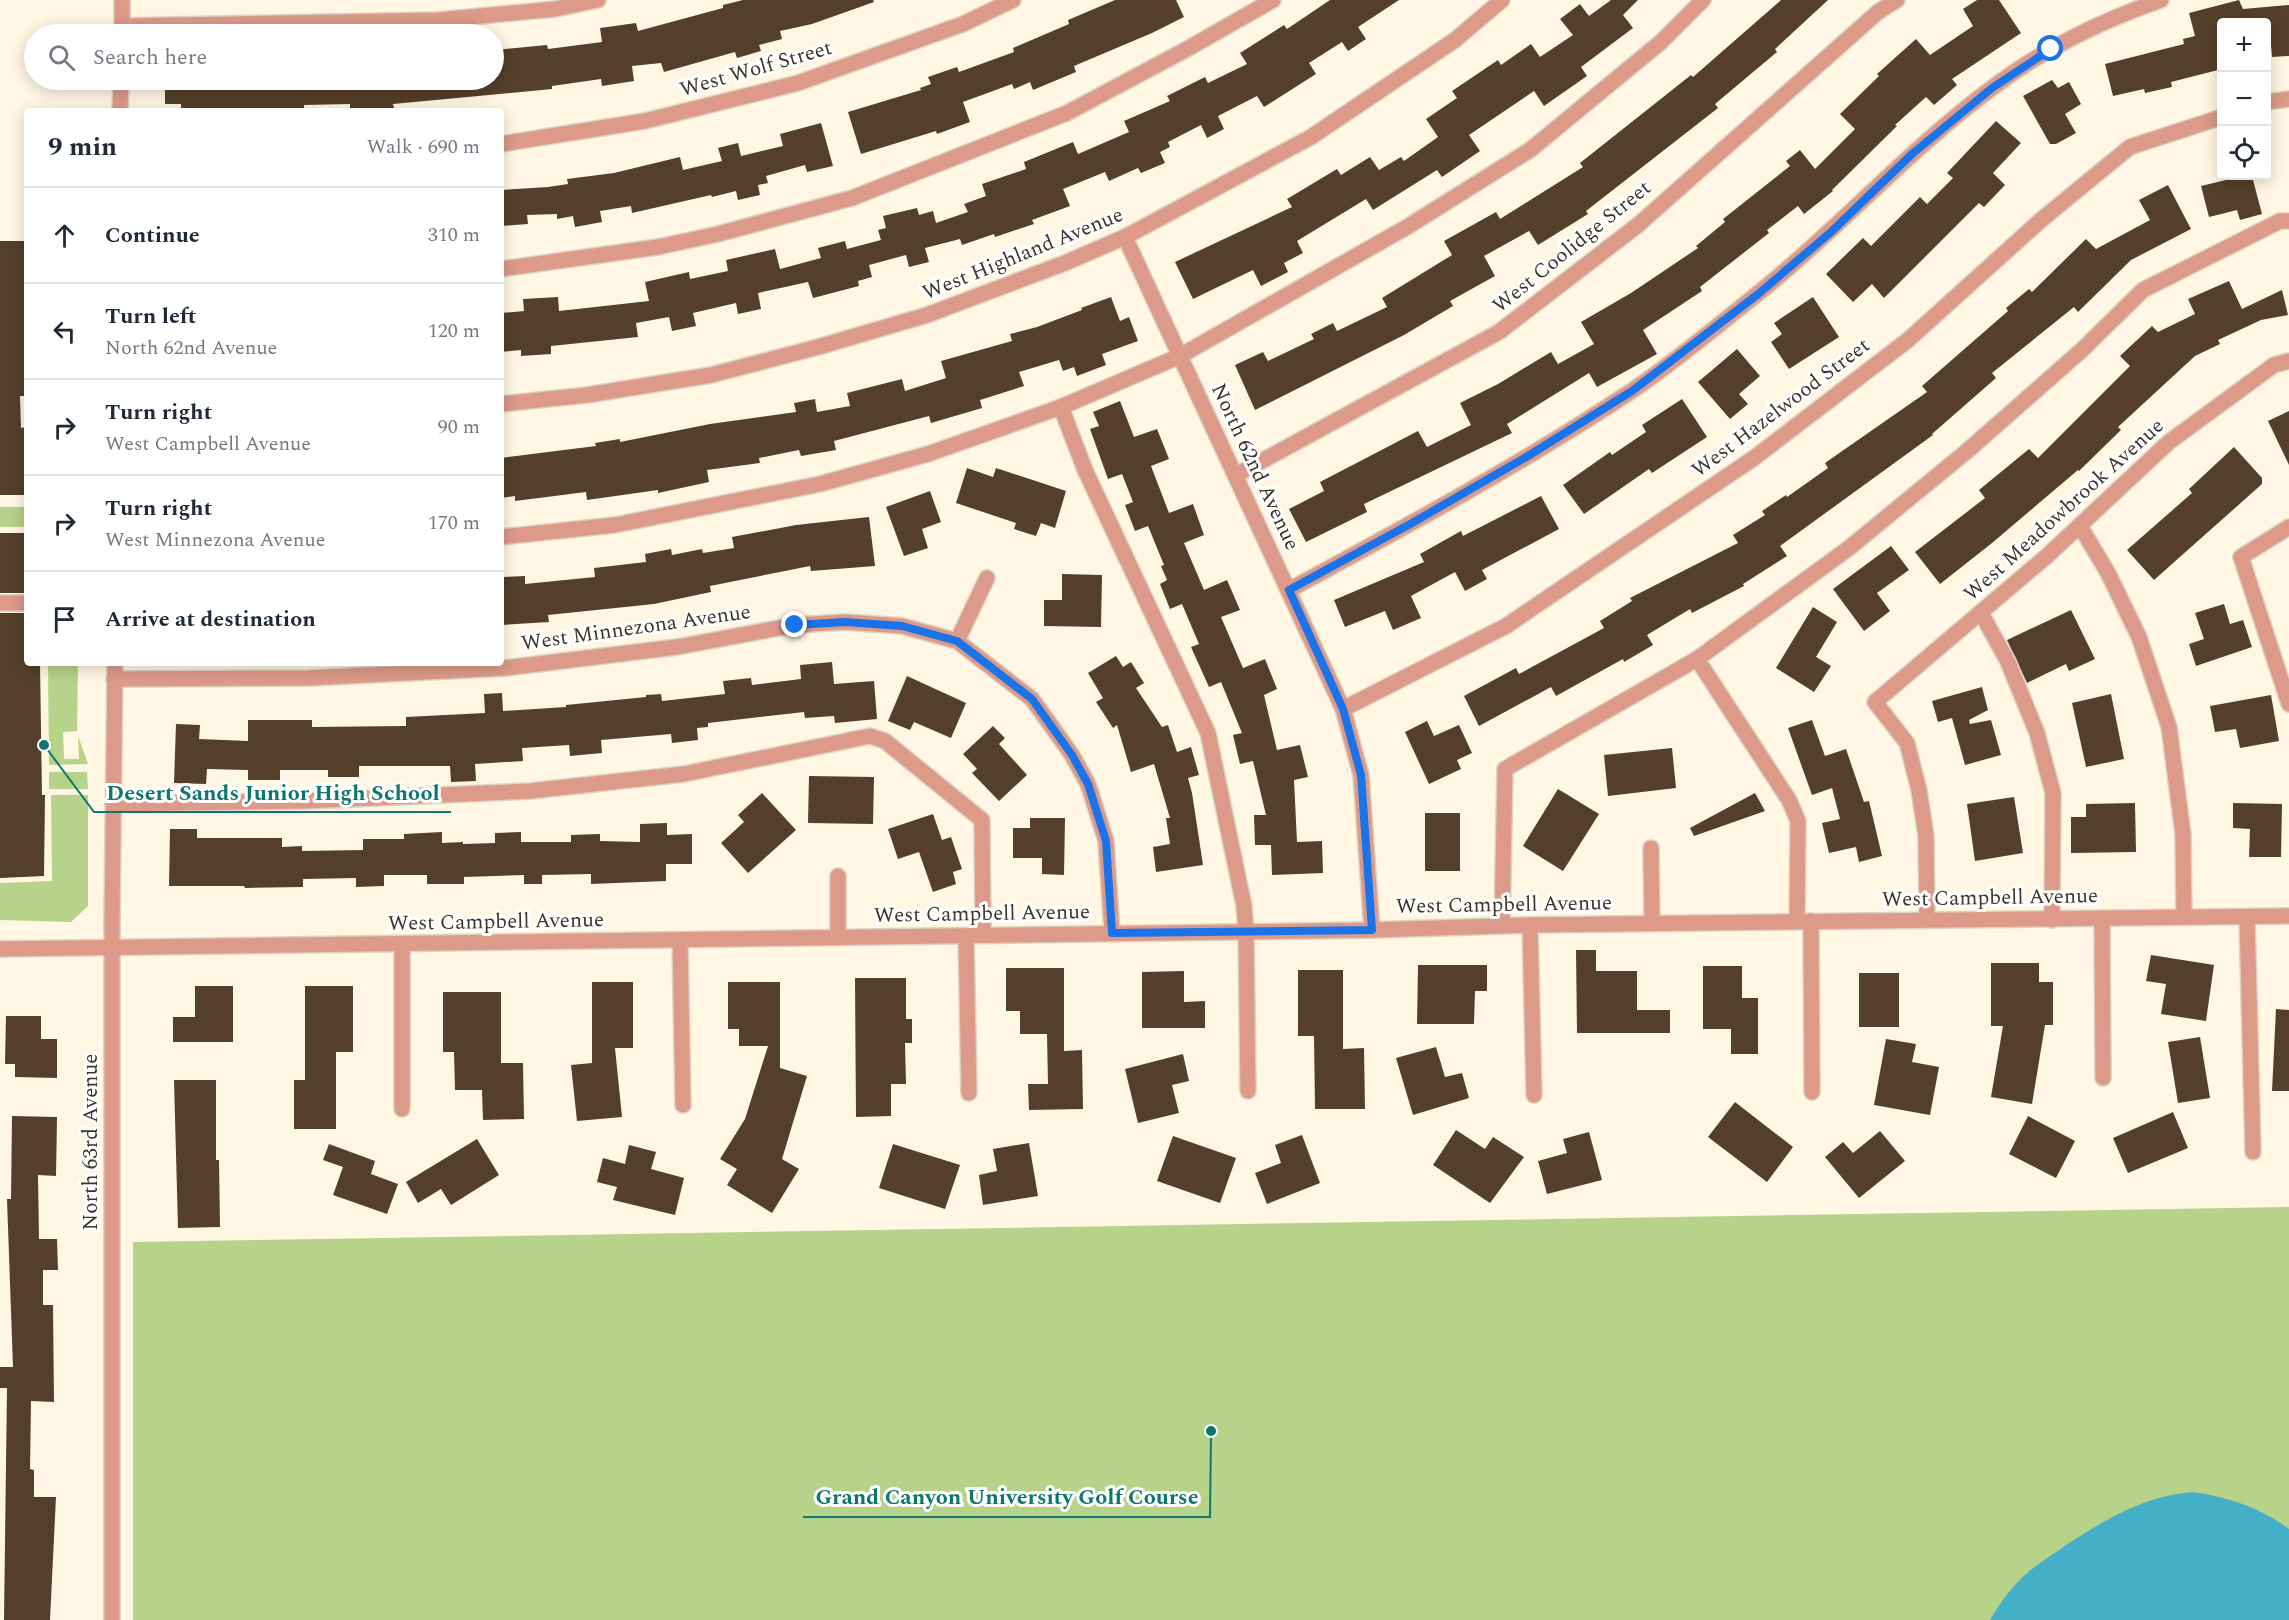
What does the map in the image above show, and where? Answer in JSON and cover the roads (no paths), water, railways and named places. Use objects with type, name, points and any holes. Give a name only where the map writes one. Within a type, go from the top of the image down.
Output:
[{"type":"street","points":[[122,0],[122,24]]},
{"type":"street","points":[[312,24],[438,20],[555,9],[598,0]]},
{"type":"street","name":"West Wolf Street","points":[[504,144],[645,121],[798,83],[963,24],[1013,0]]},
{"type":"street","points":[[504,269],[658,247],[718,234],[852,198],[1067,112],[1187,49],[1273,0]]},
{"type":"street","name":"West Highland Avenue","points":[[504,404],[587,395],[711,375],[927,315],[1065,263],[1125,237],[1311,137],[1455,40],[1502,0]]},
{"type":"street","points":[[504,537],[615,525],[820,484],[928,454],[1061,407],[1180,356],[1407,227],[1530,150],[1661,42],[1703,0]]},
{"type":"street","name":"West Coolidge Street","points":[[1236,475],[1499,332],[1638,225],[1878,12],[1897,0]]},
{"type":"street","points":[[1289,590],[1528,456],[1632,391],[1765,288],[1831,232],[1912,154],[1992,88],[2051,49],[2124,14],[2161,0]]},
{"type":"street","points":[[120,108],[121,90]]},
{"type":"street","points":[[2271,101],[2289,99]]},
{"type":"street","name":"West Hazelwood Street","points":[[1343,709],[1506,626],[1754,458],[1908,340],[2041,220],[2130,147],[2217,119]]},
{"type":"street","points":[[1502,925],[1505,769],[1697,659],[1849,548],[1957,459],[2083,349],[2143,290],[2280,221],[2289,221]]},
{"type":"street","name":"North 62nd Avenue","points":[[1125,237],[1343,709],[1361,775],[1372,930]]},
{"type":"street","name":"West Meadowbrook Avenue","points":[[1927,920],[1926,836],[1919,790],[1906,743],[1875,702],[2080,526],[2169,442],[2274,365],[2289,361]]},
{"type":"street","points":[[1061,407],[1085,470],[1208,733],[1236,864],[1246,931],[1248,1091]]},
{"type":"street","points":[[2080,526],[2108,573],[2139,637],[2169,727],[2182,834],[2184,917]]},
{"type":"street","points":[[2289,527],[2241,557],[2289,704]]},
{"type":"street","points":[[957,641],[987,578]]},
{"type":"street","points":[[0,603],[24,603]]},
{"type":"street","points":[[1981,613],[2008,662],[2037,733],[2053,793],[2052,920]]},
{"type":"street","name":"West Minnezona Avenue","points":[[114,671],[309,678],[505,668],[677,647],[795,625],[845,622],[902,626],[957,641],[1032,699],[1072,755],[1088,784],[1106,841],[1112,933]]},
{"type":"street","points":[[1697,659],[1789,800],[1798,821],[1812,1092]]},
{"type":"street","name":"North 63rd Avenue","points":[[112,1620],[114,671]]},
{"type":"street","points":[[113,804],[305,801],[530,790],[684,774],[870,736],[885,741],[982,820],[982,935]]},
{"type":"street","points":[[1652,848],[1652,923]]},
{"type":"street","points":[[838,876],[838,936]]},
{"type":"street","name":"West Campbell Avenue","points":[[0,949],[1372,930],[1530,924],[2289,916]]},
{"type":"street","points":[[2247,917],[2253,1152]]},
{"type":"street","points":[[2102,918],[2103,1078]]},
{"type":"street","points":[[1530,924],[1534,1095]]},
{"type":"street","points":[[966,936],[969,1093]]},
{"type":"street","points":[[680,940],[683,1105]]},
{"type":"street","points":[[402,944],[402,1109]]},
{"type":"water","points":[[2192,1492],[2243,1504],[2289,1529],[2289,1620],[1990,1620],[2019,1580],[2069,1543],[2098,1525],[2143,1503]]},
{"type":"place","name":"Desert Sands Junior High School","points":[[44,745]]},
{"type":"place","name":"Grand Canyon University Golf Course","points":[[1211,1431]]}]
